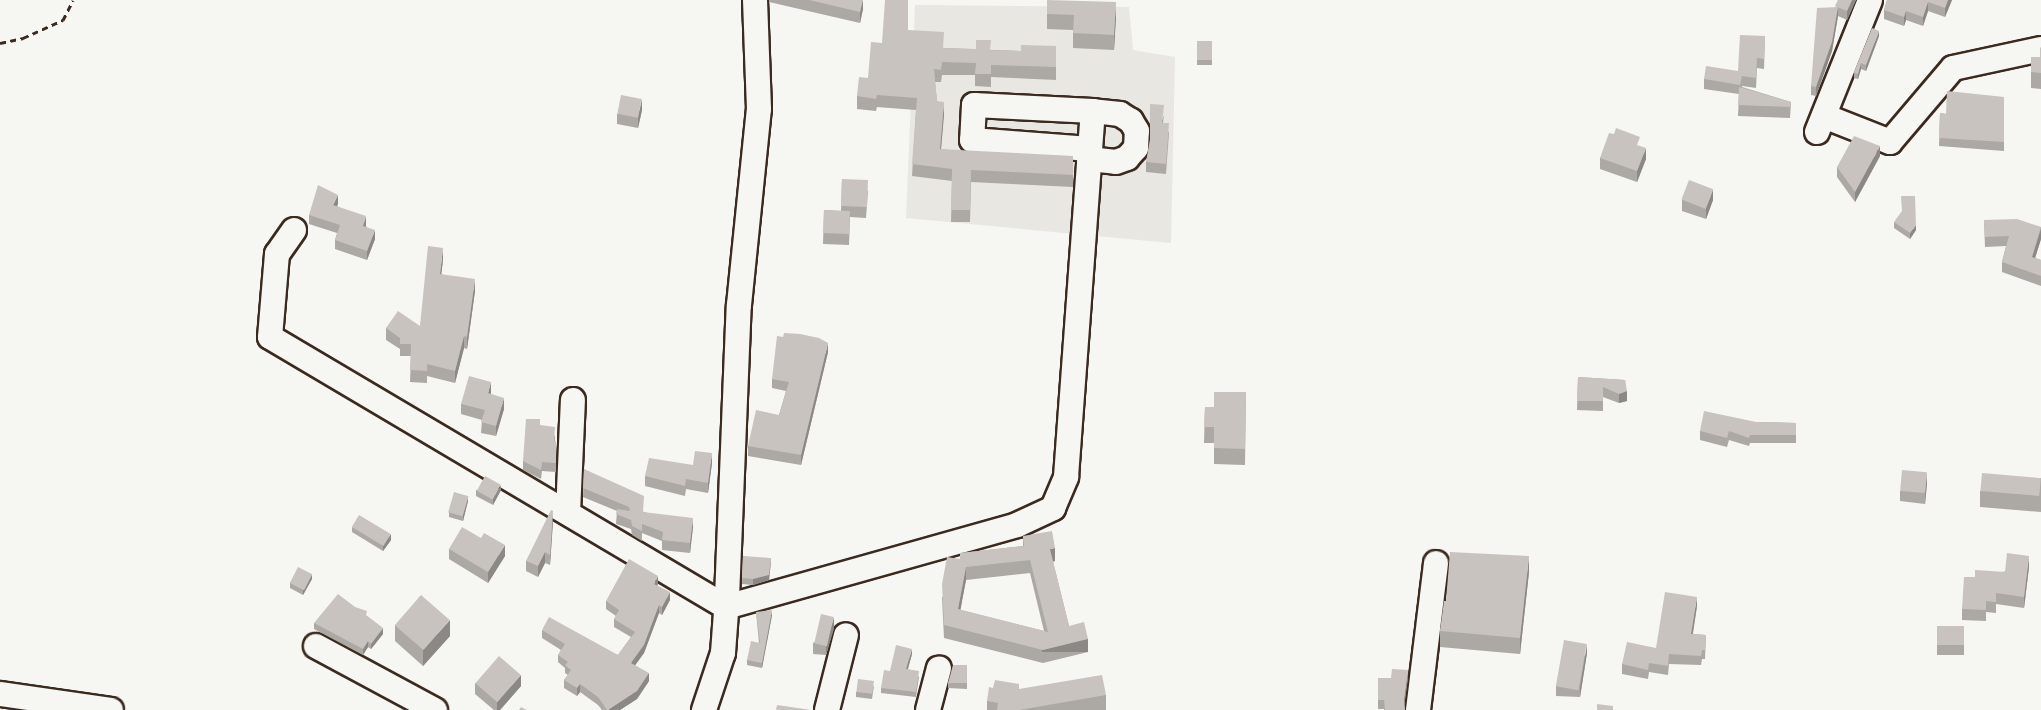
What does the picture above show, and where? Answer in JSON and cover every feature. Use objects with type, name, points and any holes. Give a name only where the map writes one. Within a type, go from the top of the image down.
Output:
[{"type":"street","points":[[704,710],[723,653],[739,305],[759,109],[755,0]]},
{"type":"street","points":[[1870,0],[1820,124],[1890,142],[1953,68],[2041,50]]},
{"type":"street","points":[[974,105],[1093,111],[1120,114],[1131,121],[1137,131],[1136,148],[1127,158],[1116,162],[1090,154],[972,140],[974,105]]},
{"type":"street","points":[[294,230],[277,254],[270,337],[726,607],[1017,525],[1053,508],[1066,477],[1093,111]]},
{"type":"street","points":[[568,513],[573,400]]},
{"type":"street","points":[[1418,710],[1436,563]]},
{"type":"street","points":[[827,710],[846,635]]},
{"type":"street","points":[[316,646],[435,710]]},
{"type":"street","points":[[928,710],[939,668]]},
{"type":"street","points":[[0,694],[111,710]]},
{"type":"path","points":[[0,43],[23,38],[63,20],[73,0]]},
{"type":"shaded area","points":[[915,5],[1129,7],[1133,50],[1175,57],[1171,243],[906,218]]},
{"type":"building","points":[[809,0],[863,0],[860,12]]},
{"type":"building","points":[[885,0],[908,0],[908,30],[944,32],[943,48],[976,49],[976,40],[991,40],[990,50],[1021,51],[1021,45],[1056,46],[1056,67],[991,65],[991,74],[975,74],[976,63],[942,62],[941,70],[934,69],[937,101],[944,102],[940,149],[1073,156],[1073,175],[971,170],[970,210],[951,210],[952,169],[912,164],[917,98],[877,95],[876,99],[857,96],[859,77],[868,78],[871,42],[882,43]]},
{"type":"building","points":[[1047,0],[1116,2],[1114,35],[1073,33],[1074,15],[1047,14]]},
{"type":"building","points":[[1838,0],[1852,0],[1847,11],[1835,6]]},
{"type":"building","points":[[1887,0],[1948,0],[1945,8],[1928,2],[1923,17],[1906,11],[1904,17],[1884,10]]},
{"type":"building","points":[[1838,7],[1832,42],[1816,87],[1811,86],[1817,8]]},
{"type":"building","points":[[1872,28],[1879,31],[1866,65],[1861,63],[1858,74],[1854,72]]},
{"type":"building","points":[[1740,35],[1765,36],[1764,59],[1757,58],[1756,78],[1742,76],[1740,85],[1704,79],[1706,66],[1738,71]]},
{"type":"building","points":[[1197,41],[1212,41],[1212,60],[1197,60]]},
{"type":"building","points":[[2041,47],[2041,73],[2031,72],[2031,57],[2040,57]]},
{"type":"building","points":[[1739,87],[1791,102],[1790,107],[1738,105]]},
{"type":"building","points":[[1947,91],[2004,97],[2004,142],[1939,138],[1940,113],[1946,114]]},
{"type":"building","points":[[621,95],[642,99],[638,118],[617,114]]},
{"type":"building","points":[[1150,104],[1164,105],[1162,123],[1169,123],[1166,164],[1146,162],[1150,139]]},
{"type":"building","points":[[1616,128],[1640,137],[1637,145],[1646,148],[1637,171],[1600,158],[1609,133],[1614,134]]},
{"type":"building","points":[[1854,136],[1880,146],[1855,192],[1837,167]]},
{"type":"building","points":[[842,179],[868,180],[867,207],[841,206]]},
{"type":"building","points":[[1689,180],[1713,189],[1706,209],[1681,200]]},
{"type":"building","points":[[318,185],[338,195],[333,205],[366,216],[363,226],[375,230],[367,251],[335,240],[340,225],[309,215]]},
{"type":"building","points":[[1901,196],[1915,196],[1916,225],[1910,233],[1894,222],[1902,211]]},
{"type":"building","points":[[824,210],[850,211],[849,234],[823,233]]},
{"type":"building","points":[[2017,219],[2041,227],[2032,257],[2041,260],[2041,276],[2002,262],[2009,236],[1985,237],[1984,220]]},
{"type":"building","points":[[428,246],[443,248],[440,274],[475,279],[467,337],[464,336],[455,371],[427,364],[427,371],[410,370],[411,344],[400,344],[400,338],[386,328],[398,311],[420,326]]},
{"type":"building","points":[[784,333],[819,338],[828,343],[801,455],[748,446],[756,410],[779,415],[789,382],[772,379],[777,336],[783,337]]},
{"type":"building","points":[[469,376],[491,382],[488,393],[504,398],[496,426],[481,422],[485,410],[461,404]]},
{"type":"building","points":[[1578,377],[1625,380],[1627,391],[1619,394],[1603,387],[1603,401],[1577,401]]},
{"type":"building","points":[[1214,392],[1246,392],[1245,449],[1214,448],[1214,427],[1204,427],[1205,407],[1214,407]]},
{"type":"building","points":[[1704,411],[1756,422],[1796,423],[1796,435],[1750,435],[1749,438],[1729,431],[1727,438],[1700,431]]},
{"type":"building","points":[[526,419],[540,419],[540,425],[555,427],[556,463],[542,462],[541,470],[523,461]]},
{"type":"building","points":[[695,451],[712,453],[708,483],[686,479],[685,486],[645,476],[649,458],[693,465]]},
{"type":"building","points":[[584,469],[644,496],[643,512],[693,518],[690,543],[662,540],[663,532],[642,524],[642,531],[632,526],[631,520],[616,514],[617,509],[630,511],[629,507],[583,488]]},
{"type":"building","points":[[1902,470],[1927,472],[1925,493],[1900,491]]},
{"type":"building","points":[[1982,473],[2041,478],[2039,496],[1980,491]]},
{"type":"building","points":[[485,476],[501,485],[493,500],[477,491]]},
{"type":"building","points":[[454,492],[468,496],[463,516],[448,512]]},
{"type":"building","points":[[551,510],[553,511],[550,555],[545,552],[538,566],[526,561]]},
{"type":"building","points":[[359,515],[391,534],[384,546],[352,527]]},
{"type":"building","points":[[462,527],[481,538],[484,533],[505,545],[488,572],[449,549]]},
{"type":"building","points":[[1052,531],[1055,548],[1050,549],[1069,626],[1084,622],[1088,639],[1043,650],[944,625],[942,584],[947,557],[960,559],[960,553],[1024,546],[1023,536]],"holes":[[[1030,560],[1048,632],[958,609],[966,567]]]},
{"type":"building","points":[[1450,552],[1529,556],[1520,638],[1440,631],[1444,601],[1446,601]]},
{"type":"building","points":[[2007,553],[2029,556],[2024,597],[1996,593],[1996,602],[1986,601],[1986,610],[1962,609],[1964,577],[1975,577],[1975,570],[2005,572]]},
{"type":"building","points":[[743,556],[771,558],[769,575],[753,579],[742,578]]},
{"type":"building","points":[[629,559],[658,576],[654,584],[670,592],[662,607],[659,605],[644,645],[631,663],[649,673],[637,691],[607,710],[598,697],[580,684],[577,688],[564,680],[571,670],[565,665],[568,662],[558,655],[565,644],[542,630],[549,617],[618,655],[635,632],[614,619],[619,610],[606,601]]},
{"type":"building","points":[[298,567],[312,574],[304,590],[290,583]]},
{"type":"building","points":[[1665,592],[1697,597],[1691,634],[1706,635],[1705,650],[1702,650],[1701,656],[1669,654],[1668,666],[1649,663],[1648,670],[1622,664],[1627,642],[1656,648]]},
{"type":"building","points":[[338,594],[355,607],[367,611],[366,615],[383,628],[371,644],[368,641],[363,649],[314,623]]},
{"type":"building","points":[[421,595],[450,620],[423,650],[395,625]]},
{"type":"building","points":[[772,610],[762,663],[747,660],[751,641],[760,643],[756,612]]},
{"type":"building","points":[[821,614],[834,617],[827,646],[814,643]]},
{"type":"building","points":[[1937,626],[1964,626],[1964,645],[1937,645]]},
{"type":"building","points":[[1564,640],[1587,644],[1578,690],[1556,686]]},
{"type":"building","points":[[896,645],[912,649],[906,669],[919,671],[916,692],[881,688],[884,670],[890,671]]},
{"type":"building","points":[[499,656],[521,675],[497,702],[475,683]]},
{"type":"building","points":[[953,665],[967,665],[967,683],[948,683]]},
{"type":"building","points":[[1392,669],[1408,670],[1405,710],[1385,710],[1384,700],[1378,700],[1378,678],[1391,678]]},
{"type":"building","points":[[1102,675],[1106,695],[1019,710],[997,710],[998,703],[987,701],[989,687],[993,688],[995,680],[1019,684],[1019,689]]},
{"type":"building","points":[[858,679],[874,681],[872,694],[856,692]]},
{"type":"building","points":[[1597,704],[1613,706],[1613,710],[1597,710]]},
{"type":"building","points":[[777,705],[811,710],[776,710]]}]
